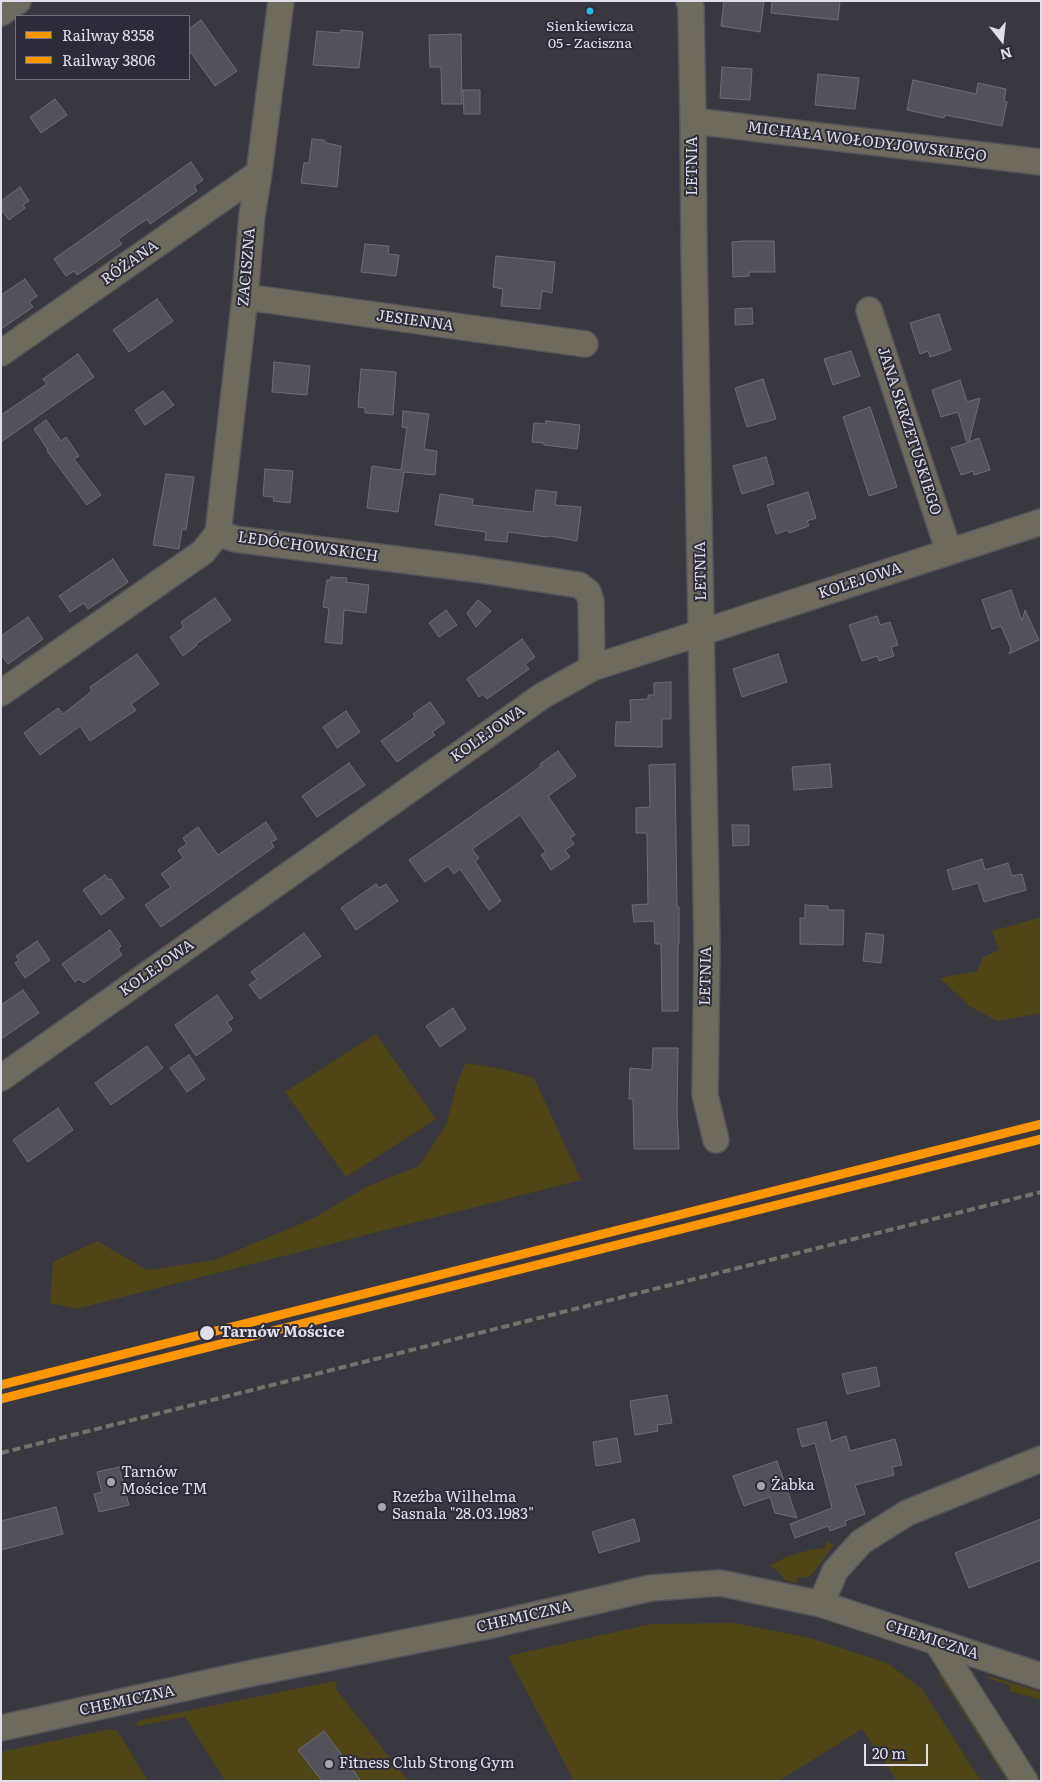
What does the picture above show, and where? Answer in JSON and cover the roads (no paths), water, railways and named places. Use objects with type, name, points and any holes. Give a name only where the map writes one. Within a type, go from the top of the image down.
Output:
[{"type":"street","points":[[1,13],[18,1]]},
{"type":"street","name":"ZACISZNA","points":[[218,533],[245,297],[252,215],[281,1]]},
{"type":"street","name":"LETNIA","points":[[689,1],[691,7],[707,946],[705,1095],[716,1140]]},
{"type":"street","name":"MICHAŁA WOŁODYJOWSKIEGO","points":[[693,122],[1041,162]]},
{"type":"street","name":"RÓŻANA","points":[[1,353],[259,172]]},
{"type":"street","name":"JESIENNA","points":[[245,297],[585,344]]},
{"type":"street","name":"JANA SKRZETUSKIEGO","points":[[869,310],[949,552]]},
{"type":"street","name":"KOLEJOWA","points":[[1,1078],[542,696],[592,668],[1041,522]]},
{"type":"street","name":"LEDÓCHOWSKICH","points":[[1,693],[203,552],[218,533],[235,539],[474,569],[579,585],[588,592],[590,601],[592,668]]},
{"type":"street","points":[[821,1604],[834,1571],[861,1542],[907,1513],[1041,1459]]},
{"type":"street","name":"CHEMICZNA","points":[[1,1728],[243,1675],[487,1626],[651,1588],[720,1583],[821,1604],[1041,1676]]},
{"type":"street","points":[[936,1641],[1025,1781]]},
{"type":"railway","points":[[1,1453],[1041,1192]]},
{"type":"rail line","name":"8358","points":[[1,1385],[1041,1124]]},
{"type":"rail line","name":"3806","points":[[1,1399],[1041,1139]]},
{"type":"place","name":"Sienkiewicza 05 - Zaciszna","points":[[590,11]]},
{"type":"place","name":"Tarnów Mościce","points":[[207,1333]]},
{"type":"place","name":"Tarnów Mościce TM","points":[[111,1482]]},
{"type":"place","name":"Żabka","points":[[761,1486]]},
{"type":"place","name":"Rzeźba Wilhelma Sasnala \"28.03.1983\"","points":[[382,1507]]},
{"type":"place","name":"Fitness Club Strong Gym","points":[[329,1764]]}]
